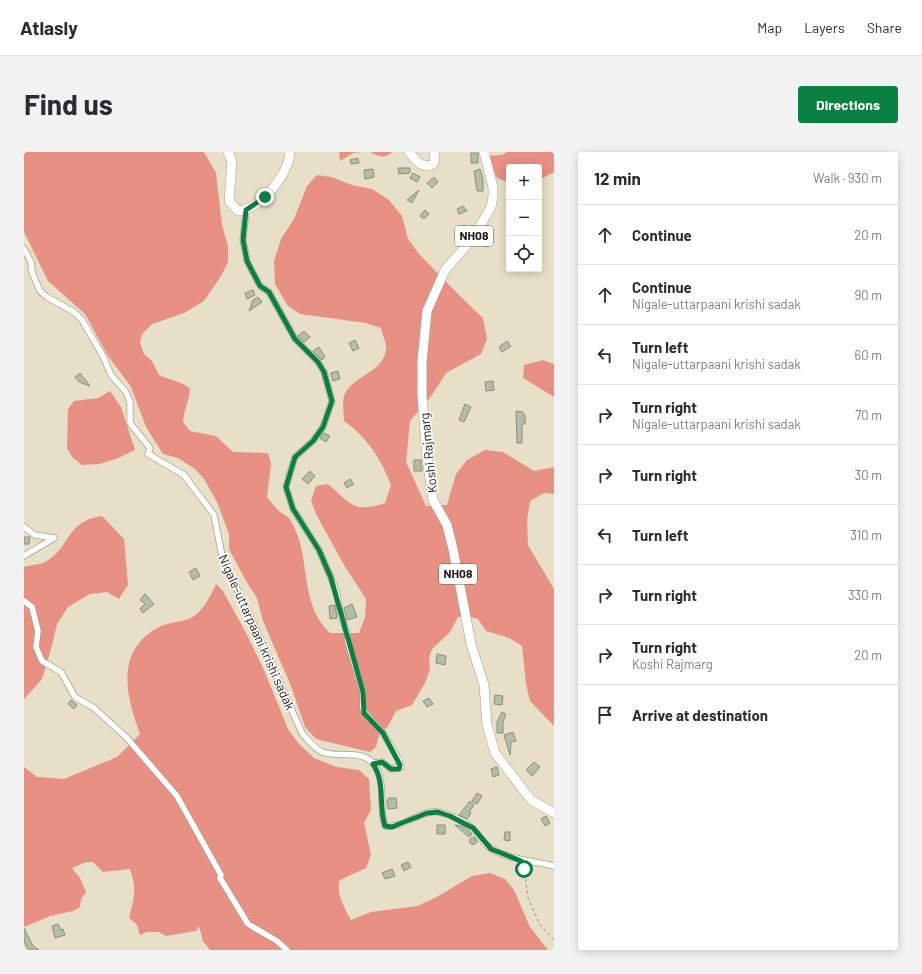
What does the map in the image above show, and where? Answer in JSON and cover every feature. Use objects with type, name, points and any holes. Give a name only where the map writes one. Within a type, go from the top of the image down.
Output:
[{"type":"main road","points":[[228,152],[232,162],[229,201],[238,211],[246,210],[265,197],[277,184],[289,162],[290,152]]},
{"type":"main road","points":[[409,152],[420,164],[425,166],[433,164],[435,160],[434,152]]},
{"type":"main road","name":"Koshi Rajmarg","points":[[484,152],[493,187],[494,197],[491,207],[473,238],[445,270],[427,311],[422,360],[422,389],[427,457],[433,500],[447,525],[453,549],[471,644],[484,685],[487,725],[495,753],[531,800],[554,813]]},
{"type":"street","points":[[246,210],[243,240],[247,261],[260,286],[269,292],[295,339],[321,367],[331,395],[332,401],[323,427],[313,441],[295,457],[286,487],[293,509],[319,550],[331,578],[363,692],[364,713],[383,733],[399,760],[401,767],[391,769],[382,762],[373,764],[381,782],[383,820],[385,826],[392,827],[427,813],[438,812],[450,816],[473,828],[491,849],[509,856],[554,866]]},
{"type":"street","name":"Nigale-uttarpaani krishi sadak","points":[[24,249],[31,262],[32,272],[40,291],[47,297],[74,312],[82,320],[103,356],[111,376],[126,392],[130,402],[130,423],[150,448],[148,454],[184,475],[214,515],[224,561],[244,602],[302,733],[313,746],[322,752],[358,755],[373,764]]},
{"type":"street","points":[[24,526],[35,535],[54,538],[24,556]]},
{"type":"street","points":[[24,601],[32,607],[38,631],[36,647],[42,661],[61,672],[75,697],[94,708],[126,737],[177,796],[221,875],[220,878],[248,924],[277,941],[287,950]]},
{"type":"path","points":[[523,865],[528,898],[540,925],[554,940]]},
{"type":"shaded area","points":[[24,152],[204,152],[216,173],[222,225],[228,246],[228,262],[221,276],[204,301],[184,313],[152,324],[142,334],[140,343],[144,354],[152,361],[159,375],[179,382],[190,389],[183,422],[190,431],[216,436],[233,452],[268,453],[271,464],[267,497],[279,511],[290,520],[297,535],[313,608],[320,621],[330,633],[359,633],[365,617],[366,599],[344,565],[317,516],[311,501],[316,486],[328,484],[353,505],[359,507],[375,506],[385,503],[391,485],[387,475],[383,466],[366,441],[344,421],[343,399],[348,389],[353,384],[380,364],[384,357],[386,344],[381,328],[366,323],[300,314],[288,306],[275,284],[274,261],[281,239],[294,219],[307,186],[317,175],[331,177],[352,185],[372,189],[389,200],[402,216],[408,239],[419,254],[483,318],[487,339],[481,354],[446,373],[432,395],[410,421],[406,462],[426,506],[447,505],[456,474],[467,460],[485,450],[503,452],[534,471],[554,467],[554,494],[544,493],[530,501],[527,521],[528,545],[554,589],[554,726],[530,701],[526,684],[522,646],[509,638],[486,631],[478,619],[471,617],[458,617],[450,632],[432,649],[429,658],[430,669],[425,683],[412,705],[396,711],[388,726],[379,735],[376,747],[370,752],[316,739],[305,727],[291,686],[263,621],[257,598],[229,549],[229,534],[217,502],[204,479],[195,469],[178,458],[163,454],[146,427],[131,387],[108,356],[85,314],[48,281],[24,232]]},
{"type":"shaded area","points":[[339,152],[361,152],[353,153],[340,161]]},
{"type":"shaded area","points":[[370,152],[392,152],[384,157]]},
{"type":"shaded area","points":[[507,152],[554,152],[554,172],[542,178],[542,164],[506,164],[506,182],[497,178],[487,156],[502,155]]},
{"type":"shaded area","points":[[543,360],[554,364],[554,397],[523,378],[524,365]]},
{"type":"shaded area","points":[[110,391],[121,407],[135,450],[116,459],[99,464],[82,465],[73,458],[67,448],[68,409],[74,401],[98,398]]},
{"type":"shaded area","points":[[102,516],[124,539],[128,585],[119,599],[107,592],[90,594],[68,607],[57,624],[42,679],[24,699],[24,567],[45,562],[60,550],[69,536],[81,523]]},
{"type":"shaded area","points":[[216,584],[223,591],[245,631],[264,670],[288,729],[299,744],[314,758],[337,767],[359,770],[369,779],[371,810],[364,823],[371,855],[366,868],[340,880],[339,885],[341,900],[351,920],[371,912],[417,906],[435,898],[472,876],[490,873],[505,879],[514,890],[530,927],[548,950],[210,950],[203,941],[199,926],[196,931],[166,936],[159,932],[147,932],[140,935],[137,925],[129,918],[134,894],[134,882],[130,869],[103,872],[93,862],[86,862],[72,868],[80,878],[86,892],[81,899],[80,907],[73,911],[50,916],[24,927],[24,767],[37,777],[64,779],[117,757],[140,734],[130,703],[128,688],[130,660],[136,647],[146,636],[161,626],[191,618],[199,612],[206,603]]},
{"type":"building","points":[[471,153],[478,153],[478,163],[471,163]]},
{"type":"building","points":[[358,158],[359,163],[351,164],[350,160]]},
{"type":"building","points":[[398,168],[410,168],[410,173],[399,174]]},
{"type":"building","points":[[373,169],[374,177],[365,179],[364,170]]},
{"type":"building","points":[[480,169],[483,179],[483,191],[477,191],[474,171]]},
{"type":"building","points":[[413,173],[420,177],[417,182],[410,178]]},
{"type":"building","points":[[434,177],[438,182],[432,188],[427,183]]},
{"type":"building","points":[[419,190],[412,203],[407,200]]},
{"type":"building","points":[[463,206],[467,211],[459,214],[457,209]]},
{"type":"building","points":[[425,210],[429,214],[424,219],[420,216]]},
{"type":"building","points":[[464,225],[468,229],[462,235],[458,232]]},
{"type":"building","points":[[484,232],[492,237],[486,247],[478,242]]},
{"type":"building","points":[[253,290],[255,295],[247,299],[245,293]]},
{"type":"building","points":[[258,297],[262,302],[249,311],[253,300]]},
{"type":"building","points":[[304,331],[310,337],[304,342],[298,336]]},
{"type":"building","points":[[355,340],[359,348],[353,351],[349,343]]},
{"type":"building","points":[[507,341],[511,346],[502,352],[499,347]]},
{"type":"building","points":[[319,347],[325,357],[322,360],[313,351]]},
{"type":"building","points":[[338,371],[340,379],[333,381],[331,373]]},
{"type":"building","points":[[80,373],[90,386],[79,382],[75,377]]},
{"type":"building","points":[[493,381],[494,390],[486,391],[485,382]]},
{"type":"building","points":[[465,404],[471,407],[464,422],[459,420]]},
{"type":"building","points":[[516,411],[523,412],[525,416],[525,424],[522,424],[522,443],[517,443]]},
{"type":"building","points":[[324,433],[330,436],[326,442],[320,438]]},
{"type":"building","points":[[414,460],[421,460],[422,471],[414,471]]},
{"type":"building","points":[[310,471],[315,476],[308,484],[302,479]]},
{"type":"building","points":[[350,479],[354,484],[347,488],[344,483]]},
{"type":"building","points":[[24,537],[30,537],[29,544],[24,544]]},
{"type":"building","points":[[196,568],[200,576],[193,580],[189,572]]},
{"type":"building","points":[[145,594],[154,604],[143,613],[140,609],[145,604],[140,600]]},
{"type":"building","points":[[352,604],[357,617],[347,620],[344,608]]},
{"type":"building","points":[[335,605],[337,618],[330,619],[329,606]]},
{"type":"building","points":[[437,654],[446,656],[445,665],[436,663]]},
{"type":"building","points":[[495,695],[503,696],[502,705],[494,704]]},
{"type":"building","points":[[429,698],[433,704],[427,707],[423,701]]},
{"type":"building","points":[[71,700],[77,705],[74,709],[68,704]]},
{"type":"building","points":[[502,712],[506,714],[503,722],[503,733],[497,733],[497,722]]},
{"type":"building","points":[[513,732],[516,741],[511,742],[510,755],[504,735]]},
{"type":"building","points":[[534,762],[540,767],[532,776],[526,770]]},
{"type":"building","points":[[497,767],[499,775],[493,777],[491,769]]},
{"type":"building","points":[[477,793],[482,796],[477,804],[472,801]]},
{"type":"building","points":[[389,798],[396,798],[397,808],[388,809],[387,800]]},
{"type":"building","points":[[470,801],[474,805],[469,812],[471,813],[467,819],[459,815]]},
{"type":"building","points":[[546,816],[550,823],[545,826],[541,819]]},
{"type":"building","points":[[437,825],[445,825],[445,834],[437,834]]},
{"type":"building","points":[[455,825],[462,826],[472,834],[469,837]]},
{"type":"building","points":[[505,832],[510,832],[510,841],[504,840]]},
{"type":"building","points":[[473,838],[476,841],[473,844],[470,841]]},
{"type":"building","points":[[408,862],[411,867],[404,871],[401,865]]},
{"type":"building","points":[[392,869],[395,876],[385,879],[382,873]]},
{"type":"building","points":[[58,924],[61,930],[63,929],[65,935],[55,938],[52,926]]},
{"type":"building","points":[[24,928],[33,946],[39,950],[30,950],[27,948],[24,941]]},
{"type":"route","points":[[265,197],[246,210],[243,240],[247,261],[260,286],[269,292],[295,339],[318,362],[328,381],[332,401],[328,417],[323,427],[313,441],[295,457],[286,487],[293,509],[319,550],[337,594],[341,617],[347,632],[348,642],[363,692],[364,713],[383,733],[399,760],[401,767],[399,769],[388,768],[382,762],[373,764],[378,770],[381,782],[383,820],[385,826],[392,827],[427,813],[438,812],[450,816],[473,828],[479,837],[491,849],[521,861],[524,869]]}]
